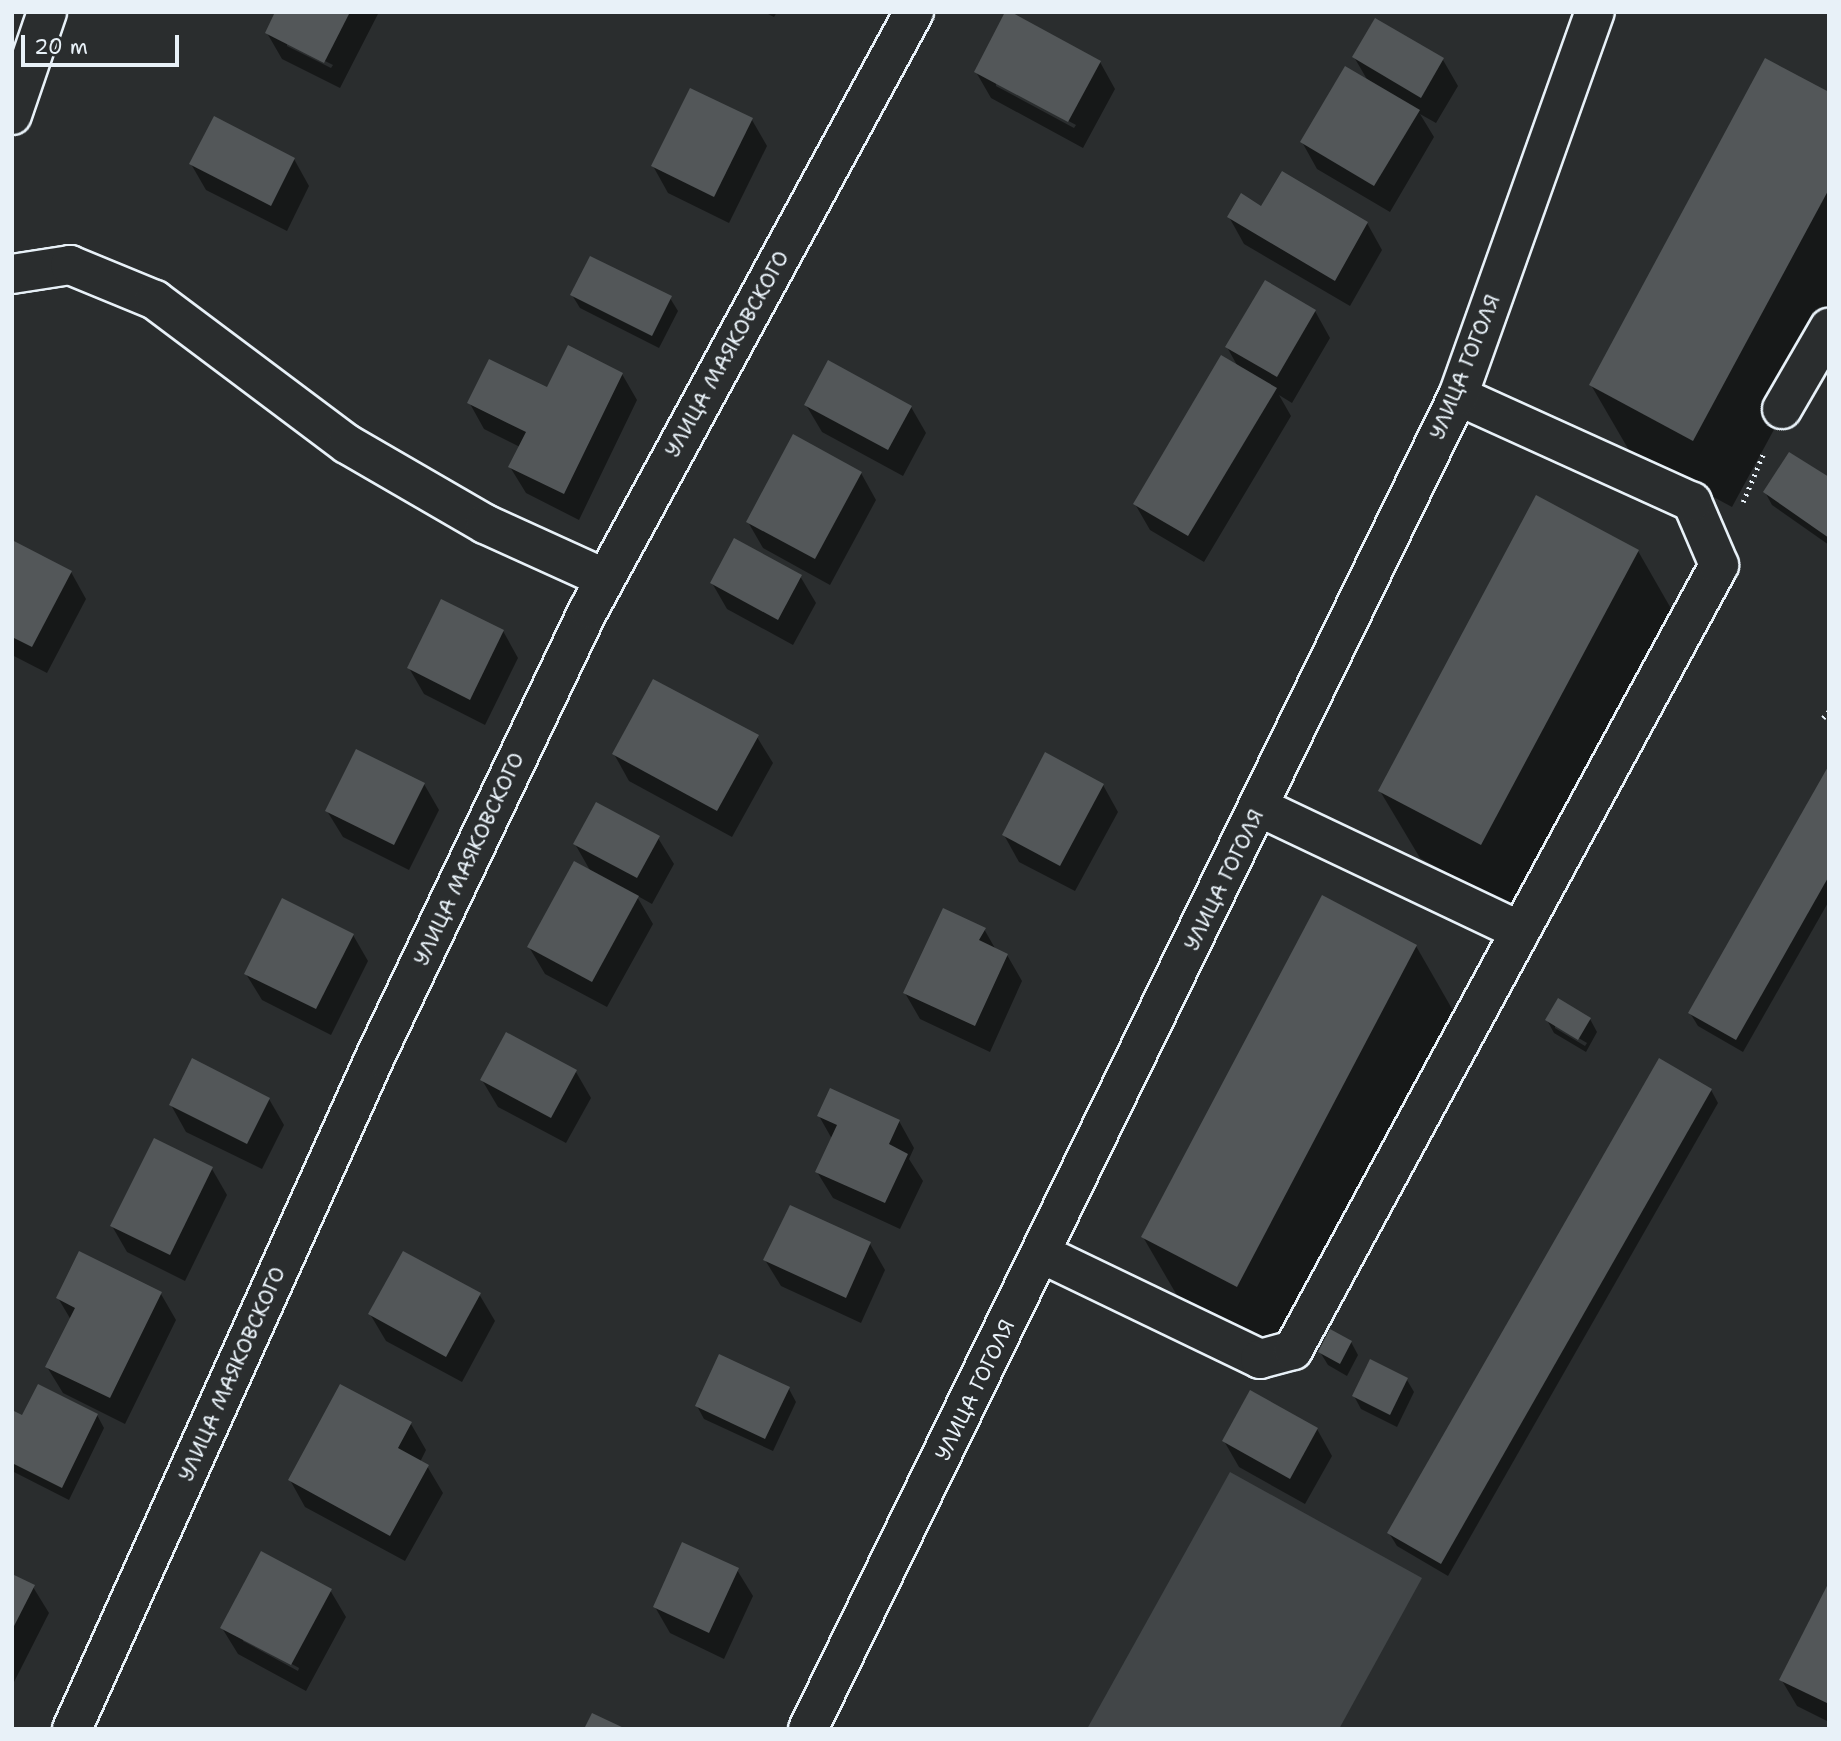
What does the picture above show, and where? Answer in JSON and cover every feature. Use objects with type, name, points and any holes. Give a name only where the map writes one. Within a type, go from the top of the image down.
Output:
[{"type":"street","points":[[12,115],[47,12]]},
{"type":"street","name":"УЛИЦА МАЯКОВСКОГО","points":[[72,1729],[375,1057],[604,578],[914,12]]},
{"type":"street","name":"УЛИЦА ГОГОЛЯ","points":[[808,1729],[1042,1254],[1458,396],[1595,12]]},
{"type":"street","points":[[12,274],[70,265],[155,300],[347,444],[485,524],[604,578]]},
{"type":"street","points":[[1782,409],[1829,328]]},
{"type":"street","points":[[1042,1254],[1260,1359],[1293,1350],[1719,565],[1692,502],[1458,396]]},
{"type":"street","points":[[1259,807],[1520,931]]},
{"type":"path","points":[[1719,565],[1782,409]]},
{"type":"path","points":[[1823,718],[1829,711]]},
{"type":"shaded area","points":[[1230,1472],[1422,1578],[1339,1729],[1087,1729]]},
{"type":"building","points":[[275,12],[350,12],[324,63],[265,33]]},
{"type":"building","points":[[1005,12],[1011,12],[1101,61],[1068,122],[974,72]]},
{"type":"building","points":[[1375,18],[1444,58],[1421,98],[1352,57]]},
{"type":"building","points":[[1765,58],[1829,92],[1829,189],[1693,441],[1589,385]]},
{"type":"building","points":[[1345,66],[1420,110],[1374,186],[1300,142]]},
{"type":"building","points":[[690,88],[753,118],[714,197],[651,166]]},
{"type":"building","points":[[214,116],[295,158],[271,206],[189,164]]},
{"type":"building","points":[[1282,171],[1368,222],[1335,281],[1227,217],[1241,193],[1261,206]]},
{"type":"building","points":[[590,256],[672,296],[652,336],[570,295]]},
{"type":"building","points":[[1265,280],[1316,310],[1277,377],[1225,347]]},
{"type":"building","points":[[568,345],[623,373],[564,494],[508,467],[526,432],[467,403],[489,359],[547,387]]},
{"type":"building","points":[[1221,355],[1277,388],[1188,536],[1133,504]]},
{"type":"building","points":[[828,360],[912,406],[888,450],[804,405]]},
{"type":"building","points":[[793,434],[862,472],[815,559],[746,522]]},
{"type":"building","points":[[1789,452],[1829,477],[1829,538],[1763,492]]},
{"type":"building","points":[[1536,495],[1639,550],[1481,845],[1378,791]]},
{"type":"building","points":[[734,538],[802,575],[778,620],[710,583]]},
{"type":"building","points":[[12,540],[72,571],[32,647],[12,637]]},
{"type":"building","points":[[441,599],[504,630],[470,700],[407,668]]},
{"type":"building","points":[[653,679],[759,735],[717,811],[612,754]]},
{"type":"building","points":[[356,749],[425,783],[394,845],[325,811]]},
{"type":"building","points":[[1045,752],[1104,784],[1060,866],[1002,835]]},
{"type":"building","points":[[1829,765],[1829,876],[1736,1040],[1688,1013]]},
{"type":"building","points":[[596,802],[660,836],[637,878],[573,844]]},
{"type":"building","points":[[574,861],[639,896],[592,982],[527,947]]},
{"type":"building","points":[[1322,895],[1417,945],[1237,1287],[1141,1237]]},
{"type":"building","points":[[282,898],[354,934],[316,1009],[244,974]]},
{"type":"building","points":[[943,908],[986,928],[979,940],[1008,954],[975,1026],[903,993]]},
{"type":"building","points":[[1558,998],[1591,1018],[1578,1040],[1545,1020]]},
{"type":"building","points":[[506,1032],[577,1070],[551,1118],[480,1080]]},
{"type":"building","points":[[192,1058],[270,1098],[247,1144],[169,1105]]},
{"type":"building","points":[[1659,1058],[1712,1089],[1441,1564],[1387,1533]]},
{"type":"building","points":[[830,1088],[900,1120],[889,1144],[908,1154],[885,1203],[815,1172],[837,1125],[817,1116]]},
{"type":"building","points":[[154,1138],[213,1167],[170,1255],[110,1226]]},
{"type":"building","points":[[790,1205],[871,1242],[846,1298],[763,1260]]},
{"type":"building","points":[[79,1251],[162,1292],[110,1398],[45,1367],[75,1308],[56,1298]]},
{"type":"building","points":[[403,1251],[481,1293],[446,1357],[368,1314]]},
{"type":"building","points":[[1330,1329],[1352,1341],[1340,1364],[1318,1352]]},
{"type":"building","points":[[719,1354],[790,1387],[765,1439],[695,1406]]},
{"type":"building","points":[[1370,1359],[1408,1378],[1390,1415],[1352,1396]]},
{"type":"building","points":[[38,1384],[98,1414],[62,1488],[12,1463],[12,1410],[22,1415]]},
{"type":"building","points":[[340,1384],[412,1422],[398,1448],[429,1465],[390,1536],[288,1480]]},
{"type":"building","points":[[1250,1390],[1318,1428],[1290,1479],[1222,1441]]},
{"type":"building","points":[[682,1542],[739,1568],[709,1633],[653,1607]]},
{"type":"building","points":[[261,1551],[332,1589],[291,1665],[220,1628]]},
{"type":"building","points":[[12,1574],[35,1585],[12,1630]]},
{"type":"building","points":[[1829,1582],[1829,1704],[1779,1680]]},
{"type":"building","points":[[592,1713],[626,1729],[584,1729]]}]
